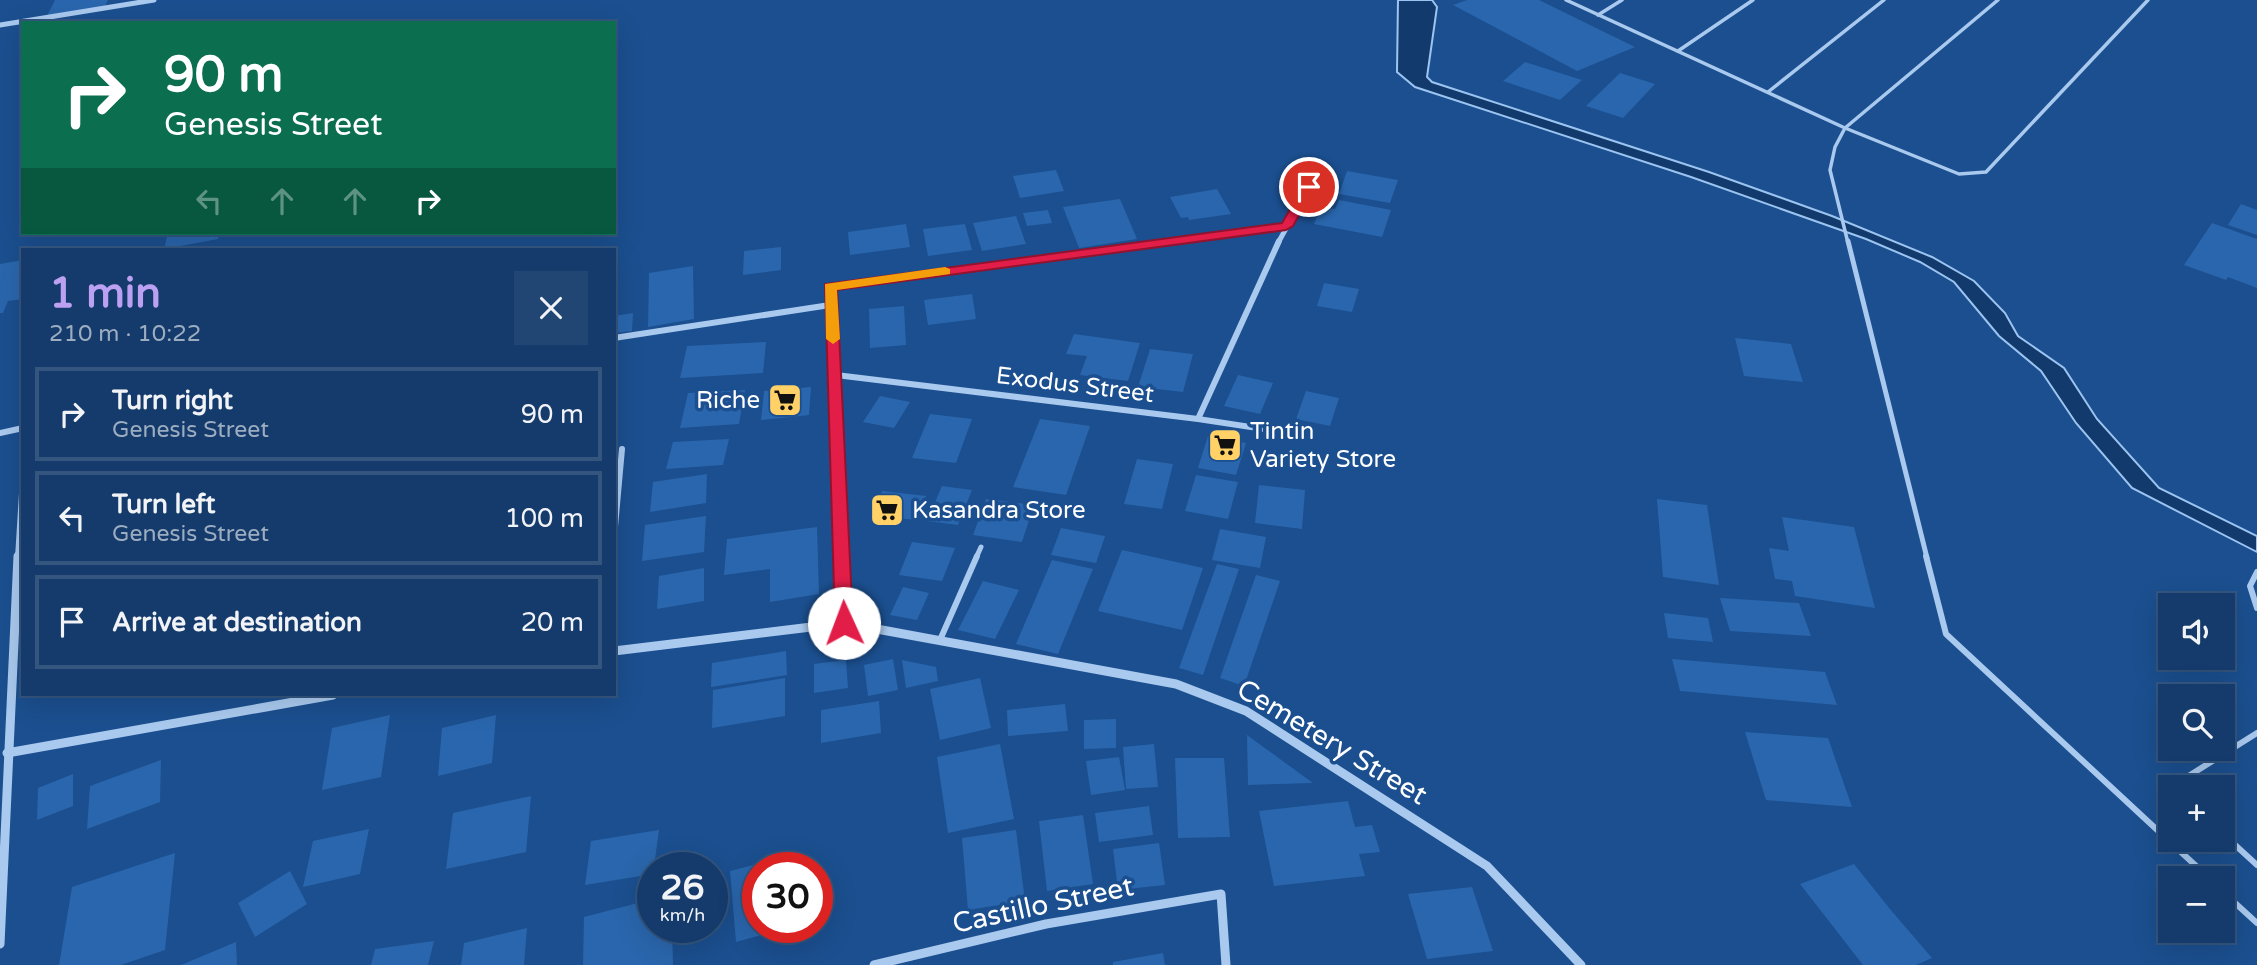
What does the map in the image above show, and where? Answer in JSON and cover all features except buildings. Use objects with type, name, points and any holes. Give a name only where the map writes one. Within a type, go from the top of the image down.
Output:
[{"type":"street","points":[[25,21],[154,0]]},
{"type":"street","points":[[0,25],[21,22]]},
{"type":"street","points":[[1198,419],[1286,226],[1320,167]]},
{"type":"street","points":[[844,623],[836,375],[830,287],[1286,226]]},
{"type":"street","points":[[616,338],[830,305]]},
{"type":"street","name":"Exodus Street","points":[[836,375],[1198,419],[1310,436]]},
{"type":"street","points":[[0,433],[21,428]]},
{"type":"street","points":[[616,516],[622,449]]},
{"type":"street","points":[[0,944],[7,753],[21,512]]},
{"type":"street","name":"Cemetery Street","points":[[616,651],[844,623],[1176,684],[1247,711],[1487,866],[1581,965]]},
{"type":"street","points":[[7,753],[322,696]]},
{"type":"street","name":"Castillo Street","points":[[874,965],[1046,924],[1222,894],[1226,965]]},
{"type":"lane","points":[[1566,0],[1845,128],[1959,174],[1986,172],[2148,0]]},
{"type":"lane","points":[[1598,15],[1622,0]]},
{"type":"lane","points":[[1678,51],[1754,0]]},
{"type":"lane","points":[[1768,92],[1884,0]]},
{"type":"lane","points":[[1998,0],[1845,128],[1835,147],[1830,170],[1946,634],[2196,866]]},
{"type":"lane","points":[[940,640],[981,547]]},
{"type":"lane","points":[[2257,572],[2250,586],[2257,608]]},
{"type":"lane","points":[[2190,775],[2257,733]]},
{"type":"lane","points":[[2235,845],[2257,865]]},
{"type":"lane","points":[[2235,903],[2257,923]]},
{"type":"water","points":[[1398,0],[1432,0],[1437,7],[1427,77],[1432,82],[1709,172],[1832,216],[1932,257],[1974,281],[2005,313],[2018,336],[2064,368],[2097,419],[2159,488],[2257,536],[2257,552],[2132,488],[2076,423],[2041,371],[1999,336],[1954,282],[1920,262],[1866,239],[1691,177],[1415,87],[1397,72]]},
{"type":"slow traffic","points":[[833,339],[830,287],[945,271]]},
{"type":"place","name":"Riche","points":[[785,400]]},
{"type":"place","name":"Tintin Variety Store","points":[[1225,445]]},
{"type":"place","name":"Kasandra Store","points":[[887,510]]},
{"type":"route","points":[[844,623],[836,375],[830,287],[1286,226],[1309,187]]}]
